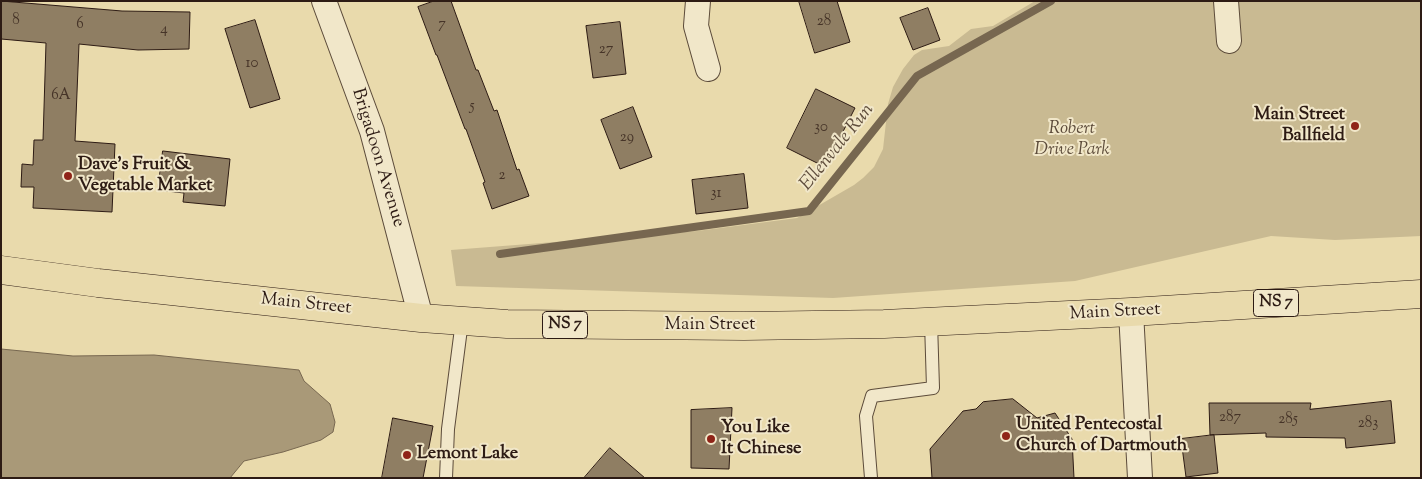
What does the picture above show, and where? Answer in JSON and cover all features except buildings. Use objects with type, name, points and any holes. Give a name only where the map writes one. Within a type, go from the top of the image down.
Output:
[{"type":"main road","name":"Main Street","points":[[1,270],[98,283],[421,318],[507,324],[734,326],[931,322],[1421,294]]},
{"type":"street","name":"Brigadoon Avenue","points":[[324,1],[372,130],[421,318]]},
{"type":"street","points":[[698,1],[696,26],[708,69]]},
{"type":"street","points":[[1226,1],[1230,41]]},
{"type":"street","points":[[1130,312],[1140,478]]},
{"type":"lane","points":[[446,478],[448,428],[462,321]]},
{"type":"lane","points":[[871,478],[866,416],[872,396],[933,388],[931,322]]},
{"type":"green space","name":"Robert Drive Park","points":[[1035,1],[1421,1],[1421,236],[1335,240],[1271,236],[1075,281],[833,298],[456,286],[451,250],[697,231],[797,218],[854,185],[874,167],[883,149],[888,104],[893,87],[903,69],[914,55],[922,50],[949,46],[971,29],[993,26]]},
{"type":"shaded area","points":[[1,349],[73,356],[154,355],[299,370],[304,381],[330,404],[335,422],[333,432],[321,440],[283,452],[244,461],[230,478],[1,478]]},
{"type":"waterway","name":"Ellenvale Run","points":[[500,254],[809,211],[917,76],[1051,1]]},
{"type":"place","name":"Main Street Ballfield","points":[[1355,126]]},
{"type":"place","name":"Dave’s Fruit & Vegetable Market","points":[[68,176]]},
{"type":"place","name":"United Pentecostal Church of Dartmouth","points":[[1006,436]]},
{"type":"place","name":"You Like It Chinese","points":[[711,439]]},
{"type":"place","name":"Lemont Lake","points":[[407,455]]}]
